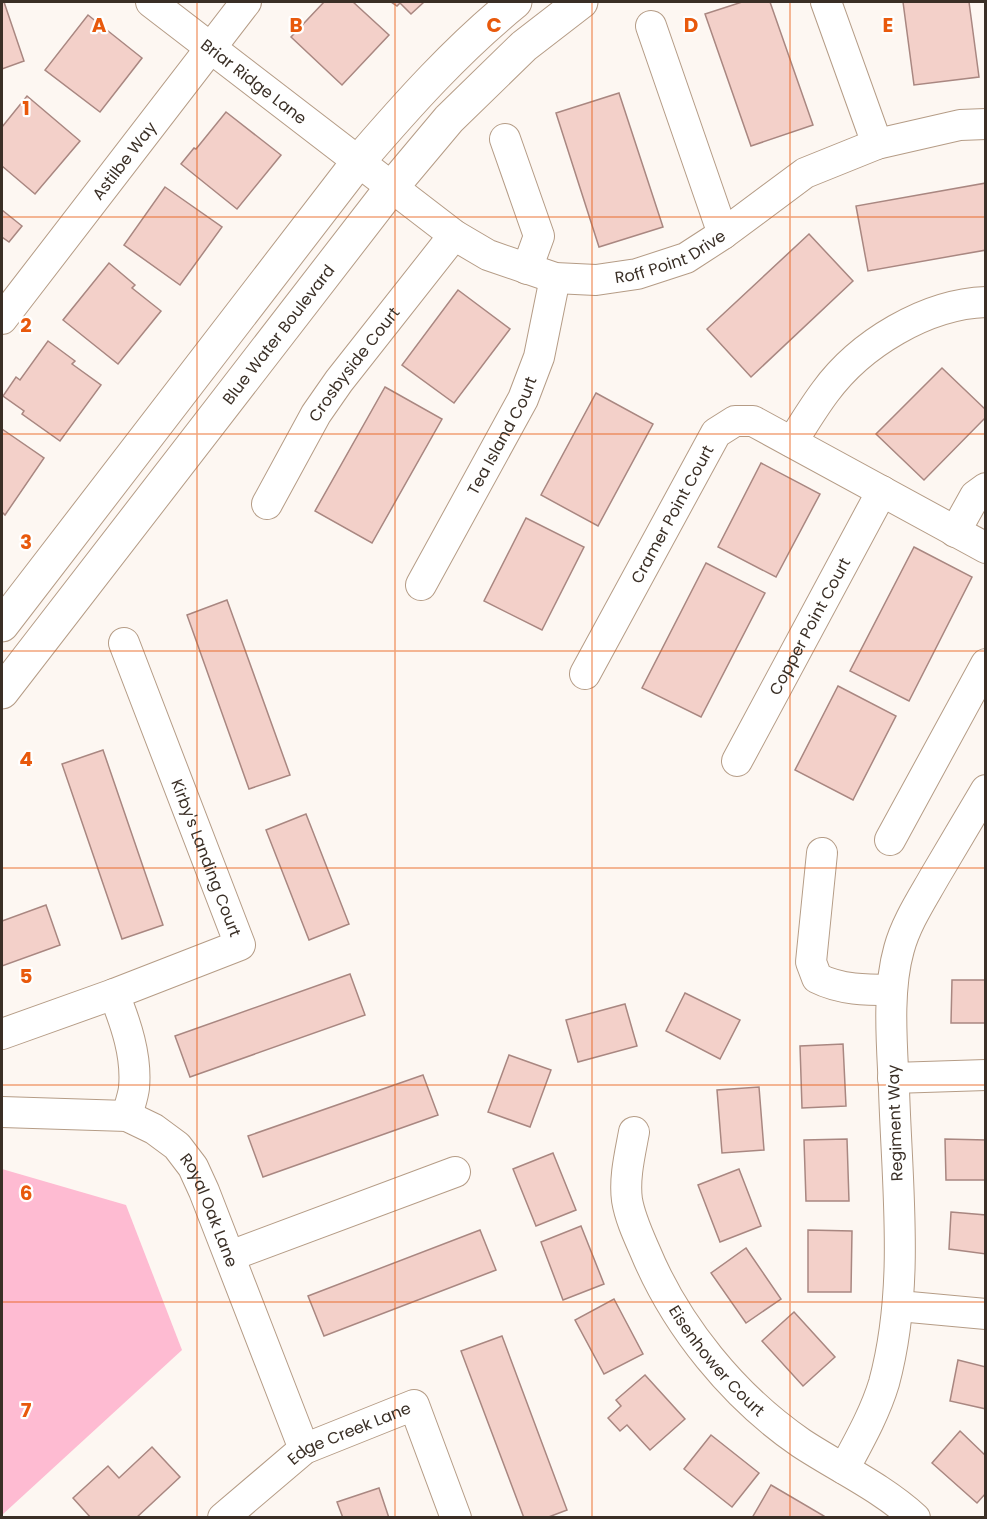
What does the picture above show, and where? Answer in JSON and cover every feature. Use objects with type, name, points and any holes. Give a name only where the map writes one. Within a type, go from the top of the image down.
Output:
[{"type":"street","name":"Briar Ridge Lane","points":[[150,2],[358,162]]},
{"type":"street","name":"Astilbe Way","points":[[2,319],[246,2]]},
{"type":"street","points":[[2,625],[358,162],[413,98],[488,24],[515,2]]},
{"type":"street","name":"Blue Water Boulevard","points":[[2,692],[392,187],[449,119],[524,46],[581,2]]},
{"type":"street","points":[[826,2],[877,144]]},
{"type":"street","points":[[651,26],[723,234]]},
{"type":"street","name":"Roff Point Drive","points":[[358,162],[454,235],[488,255],[555,278],[596,280],[637,274],[686,258],[723,234],[805,173],[877,144],[960,125],[986,124]]},
{"type":"street","points":[[505,139],[539,236],[527,269]]},
{"type":"street","name":"Crosbyside Court","points":[[267,504],[316,414],[339,381],[454,235]]},
{"type":"street","name":"Tea Island Court","points":[[421,585],[523,399],[539,357],[555,278]]},
{"type":"street","points":[[792,442],[826,390],[859,356],[903,325],[940,309],[986,302]]},
{"type":"street","name":"Cramer Point Court","points":[[585,674],[716,433],[735,421],[753,421],[986,548]]},
{"type":"street","points":[[955,532],[975,496],[986,488]]},
{"type":"street","name":"Copper Point Court","points":[[737,761],[882,491]]},
{"type":"street","name":"Kirby's Landing Court","points":[[2,1034],[240,945],[124,643]]},
{"type":"street","points":[[890,840],[986,664]]},
{"type":"street","name":"Regiment Way","points":[[844,1469],[871,1418],[883,1384],[899,1306],[900,1269],[892,990],[899,949],[914,911],[986,790]]},
{"type":"street","points":[[822,853],[811,962],[817,978],[832,986],[860,990],[892,990]]},
{"type":"street","points":[[114,994],[133,1052],[134,1088],[127,1116]]},
{"type":"street","points":[[893,1078],[986,1075]]},
{"type":"street","name":"Royal Oak Lane","points":[[2,1112],[127,1116],[154,1129],[177,1146],[193,1167],[230,1256],[304,1449]]},
{"type":"street","name":"Eisenhower Court","points":[[634,1132],[628,1166],[627,1199],[635,1229],[653,1271],[676,1312],[698,1344],[724,1375],[753,1403],[800,1442],[899,1503],[915,1518]]},
{"type":"street","points":[[230,1256],[455,1172]]},
{"type":"street","points":[[899,1306],[986,1314]]},
{"type":"street","name":"Edge Creek Lane","points":[[223,1518],[304,1449],[414,1405],[456,1518]]},
{"type":"shaded area","points":[[2,1169],[126,1205],[182,1350],[2,1515]]},
{"type":"building","points":[[2,2],[4,2],[24,61],[2,69]]},
{"type":"building","points":[[324,2],[353,2],[389,35],[342,85],[291,37]]},
{"type":"building","points":[[391,2],[424,2],[411,14],[400,3],[397,6]]},
{"type":"building","points":[[742,2],[770,2],[813,125],[751,146],[705,14]]},
{"type":"building","points":[[903,2],[969,2],[979,77],[914,85]]},
{"type":"building","points":[[88,15],[142,58],[100,112],[45,70]]},
{"type":"building","points":[[619,93],[663,227],[599,247],[556,113]]},
{"type":"building","points":[[27,96],[80,141],[35,194],[2,166],[2,127]]},
{"type":"building","points":[[226,112],[281,155],[237,209],[181,164]]},
{"type":"building","points":[[986,183],[986,250],[868,271],[856,206]]},
{"type":"building","points":[[165,187],[222,227],[180,285],[124,245]]},
{"type":"building","points":[[2,210],[22,226],[9,242],[2,237]]},
{"type":"building","points":[[809,234],[853,281],[751,377],[707,329]]},
{"type":"building","points":[[109,263],[135,285],[132,288],[161,311],[118,364],[63,320]]},
{"type":"building","points":[[458,290],[510,329],[454,403],[402,365]]},
{"type":"building","points":[[48,341],[75,361],[72,364],[101,385],[60,441],[22,414],[24,411],[3,396],[16,377],[20,380]]},
{"type":"building","points":[[942,368],[986,410],[986,417],[924,480],[876,434]]},
{"type":"building","points":[[385,387],[442,419],[372,543],[315,511]]},
{"type":"building","points":[[596,393],[653,424],[598,526],[541,495]]},
{"type":"building","points":[[2,429],[44,458],[5,515],[2,512]]},
{"type":"building","points":[[761,463],[820,494],[776,577],[718,547]]},
{"type":"building","points":[[526,518],[584,547],[542,630],[484,601]]},
{"type":"building","points":[[914,547],[972,577],[909,701],[850,671]]},
{"type":"building","points":[[706,563],[765,593],[701,717],[642,688]]},
{"type":"building","points":[[227,600],[290,775],[249,789],[187,615]]},
{"type":"building","points":[[838,686],[896,716],[853,800],[795,770]]},
{"type":"building","points":[[103,750],[163,925],[122,939],[62,764]]},
{"type":"building","points":[[306,814],[349,924],[309,940],[266,830]]},
{"type":"building","points":[[46,905],[60,945],[2,966],[2,921]]},
{"type":"building","points":[[350,974],[365,1015],[190,1077],[175,1036]]},
{"type":"building","points":[[952,980],[986,980],[986,1023],[951,1023]]},
{"type":"building","points":[[685,993],[740,1020],[720,1059],[666,1031]]},
{"type":"building","points":[[625,1004],[637,1046],[578,1062],[566,1020]]},
{"type":"building","points":[[843,1044],[846,1106],[802,1108],[800,1046]]},
{"type":"building","points":[[509,1055],[551,1070],[530,1127],[488,1112]]},
{"type":"building","points":[[423,1075],[438,1115],[263,1177],[248,1136]]},
{"type":"building","points":[[759,1087],[764,1150],[722,1153],[717,1090]]},
{"type":"building","points":[[847,1139],[849,1201],[806,1201],[804,1140]]},
{"type":"building","points":[[945,1139],[986,1140],[986,1180],[946,1180]]},
{"type":"building","points":[[553,1153],[576,1210],[536,1226],[513,1169]]},
{"type":"building","points":[[739,1169],[761,1226],[720,1242],[698,1185]]},
{"type":"building","points":[[951,1212],[986,1215],[986,1254],[949,1249]]},
{"type":"building","points":[[581,1226],[604,1284],[563,1300],[541,1242]]},
{"type":"building","points":[[480,1230],[496,1270],[324,1336],[308,1296]]},
{"type":"building","points":[[808,1230],[852,1231],[851,1292],[808,1292]]},
{"type":"building","points":[[746,1248],[781,1299],[746,1323],[711,1273]]},
{"type":"building","points":[[614,1299],[643,1354],[604,1374],[575,1320]]},
{"type":"building","points":[[794,1312],[835,1357],[803,1386],[762,1341]]},
{"type":"building","points":[[502,1336],[567,1510],[546,1518],[524,1518],[461,1351]]},
{"type":"building","points":[[958,1360],[986,1367],[986,1409],[950,1401]]},
{"type":"building","points":[[645,1375],[685,1419],[650,1450],[627,1425],[620,1431],[608,1418],[621,1406],[616,1400]]},
{"type":"building","points":[[960,1431],[986,1456],[986,1493],[977,1503],[932,1463]]},
{"type":"building","points":[[711,1435],[759,1473],[732,1507],[684,1469]]},
{"type":"building","points":[[152,1447],[180,1477],[136,1518],[91,1518],[73,1498],[108,1466],[119,1478]]},
{"type":"building","points":[[771,1485],[824,1516],[823,1518],[752,1518]]},
{"type":"building","points":[[379,1488],[389,1518],[343,1518],[337,1502]]}]
